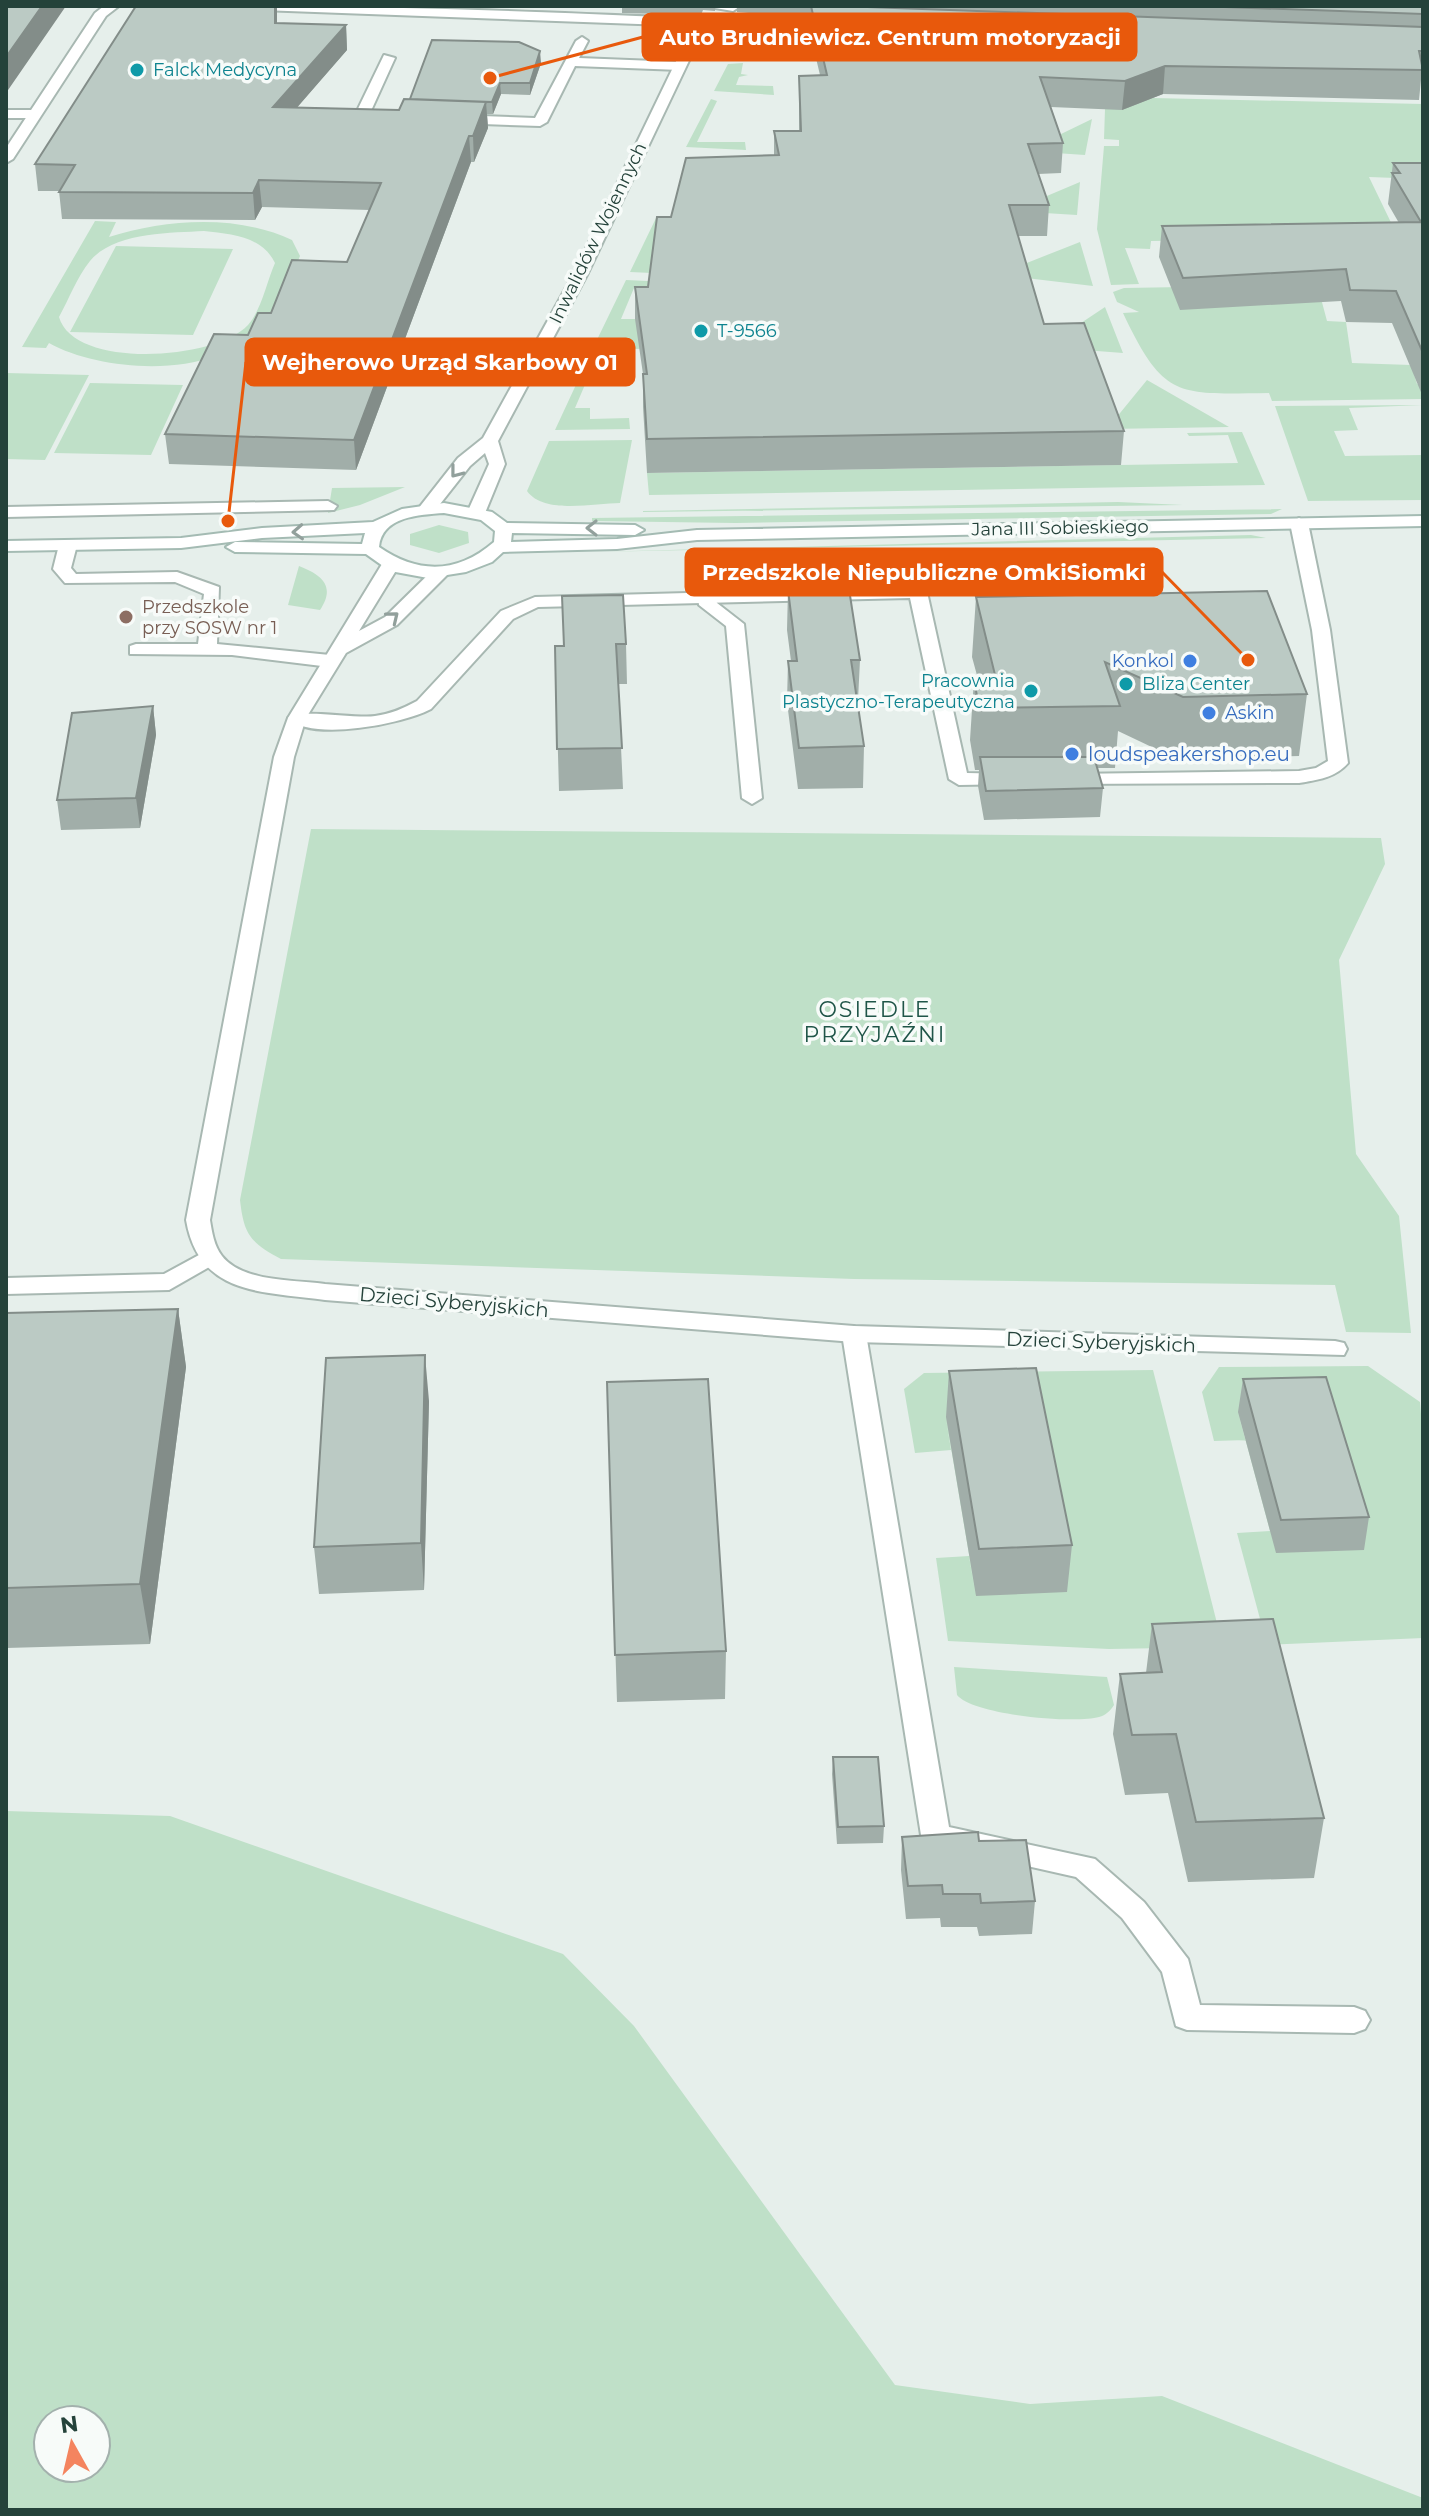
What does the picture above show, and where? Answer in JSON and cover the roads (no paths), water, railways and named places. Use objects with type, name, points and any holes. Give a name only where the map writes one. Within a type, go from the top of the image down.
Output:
[{"type":"street","points":[[6,159],[101,13],[113,6]]},
{"type":"street","points":[[261,6],[547,12],[721,23],[845,24],[859,29]]},
{"type":"street","points":[[709,6],[734,6]]},
{"type":"street","points":[[721,23],[734,6]]},
{"type":"street","name":"Inwalidów Wojennych","points":[[427,509],[464,462],[490,441],[581,273],[701,22]]},
{"type":"street","points":[[438,113],[543,116],[582,41]]},
{"type":"street","points":[[389,58],[364,111],[401,112]]},
{"type":"street","points":[[571,62],[680,66]]},
{"type":"street","points":[[6,114],[34,114]]},
{"type":"street","name":"Inwalidów Wojennych","points":[[476,513],[497,464],[490,441]]},
{"type":"street","points":[[6,512],[328,506]]},
{"type":"street","points":[[6,546],[181,543],[262,550],[370,549],[391,564],[442,571],[469,567],[490,558],[504,547],[507,537],[503,528],[476,513],[427,509],[398,516],[376,527],[262,533],[181,543]]},
{"type":"street","name":"Jana III Sobieskiego","points":[[504,547],[617,544],[697,535],[1423,521]]},
{"type":"street","points":[[297,718],[358,724],[385,722],[408,715],[424,705],[507,615],[524,604],[553,600],[918,592],[959,779],[1299,777],[1322,773],[1338,763],[1321,630],[1299,523]]},
{"type":"street","points":[[370,549],[369,538],[376,527]]},
{"type":"street","name":"Jana III Sobieskiego","points":[[503,528],[617,528],[697,535]]},
{"type":"street","points":[[68,545],[62,569],[71,579],[177,577],[213,591],[207,648]]},
{"type":"street","points":[[6,1286],[169,1282],[210,1257],[202,1245],[198,1220],[284,757],[297,718],[391,564]]},
{"type":"street","points":[[136,650],[207,648],[333,656],[391,621],[442,571]]},
{"type":"street","points":[[707,597],[708,605],[735,624],[752,798]]},
{"type":"street","name":"Dzieci Syberyjskich","points":[[210,1257],[218,1267],[239,1275],[325,1292],[854,1334],[1335,1349]]},
{"type":"street","points":[[854,1334],[936,1835],[1085,1867],[1133,1910],[1177,1968],[1187,2017],[1354,2020]]},
{"type":"place","name":"Falck Medycyna","points":[[137,70]]},
{"type":"place","name":"Auto Brudniewicz. Centrum motoryzacji","points":[[490,78]]},
{"type":"place","name":"T-9566","points":[[701,331]]},
{"type":"place","name":"Wejherowo Urząd Skarbowy 01","points":[[228,521]]},
{"type":"place","name":"Przedszkole przy SOSW nr 1","points":[[126,617]]},
{"type":"place","name":"Przedszkole Niepubliczne OmkiSiomki","points":[[1248,660]]},
{"type":"place","name":"Konkol","points":[[1190,661]]},
{"type":"place","name":"Bliza Center","points":[[1126,684]]},
{"type":"place","name":"Pracownia Plastyczno-Terapeutyczna","points":[[1031,691]]},
{"type":"place","name":"Askin","points":[[1209,713]]},
{"type":"place","name":"loudspeakershop.eu","points":[[1072,754]]},
{"type":"district","name":"OSIEDLE PRZYJAŹNI","points":[[875,1022]]}]
